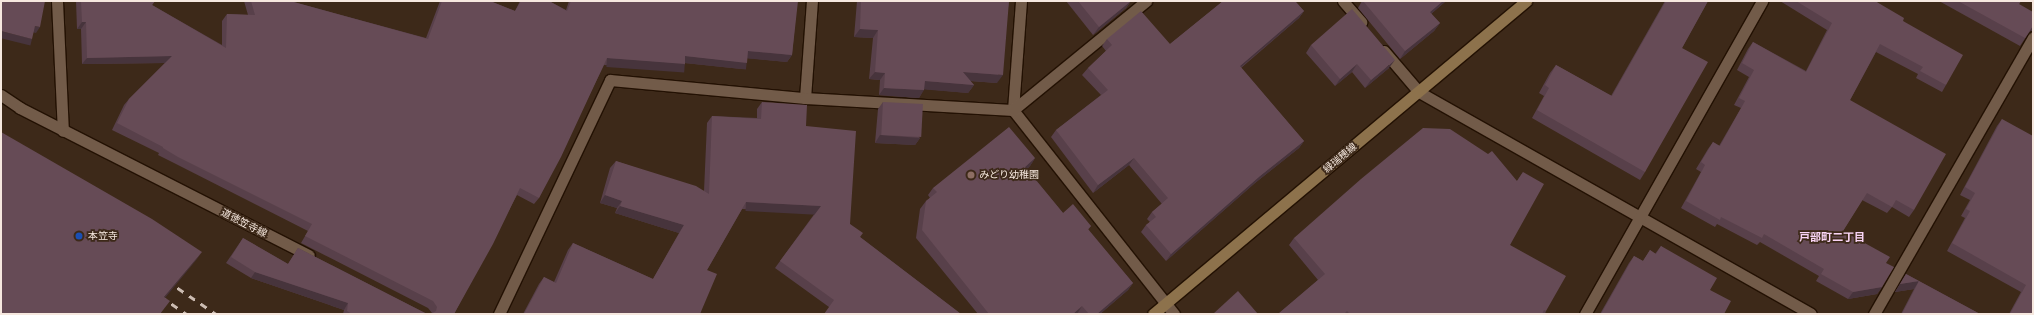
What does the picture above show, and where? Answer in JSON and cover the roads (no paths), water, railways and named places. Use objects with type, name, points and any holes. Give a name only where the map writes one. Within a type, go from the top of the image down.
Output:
[{"type":"main road","name":"緑瑞穂線","points":[[1153,314],[1526,1]]},
{"type":"street","points":[[57,1],[63,130]]},
{"type":"street","points":[[805,98],[812,1]]},
{"type":"street","points":[[1021,1],[1013,110],[1165,305],[1174,314]]},
{"type":"street","points":[[499,314],[610,80],[805,98],[1013,110],[1146,1]]},
{"type":"street","points":[[1343,1],[1368,31]]},
{"type":"street","points":[[1585,314],[1762,1]]},
{"type":"street","points":[[1874,314],[2033,37]]},
{"type":"street","points":[[1378,44],[1419,92],[1811,314]]},
{"type":"street","name":"道徳笠寺線","points":[[1,95],[20,108],[322,262]]},
{"type":"railway","points":[[166,280],[216,314]]},
{"type":"railway","points":[[160,296],[187,314]]},
{"type":"place","name":"みどり幼稚園","points":[[971,175]]},
{"type":"place","name":"本笠寺","points":[[79,236]]},
{"type":"district","name":"戸部町二丁目","points":[[1832,237]]}]
